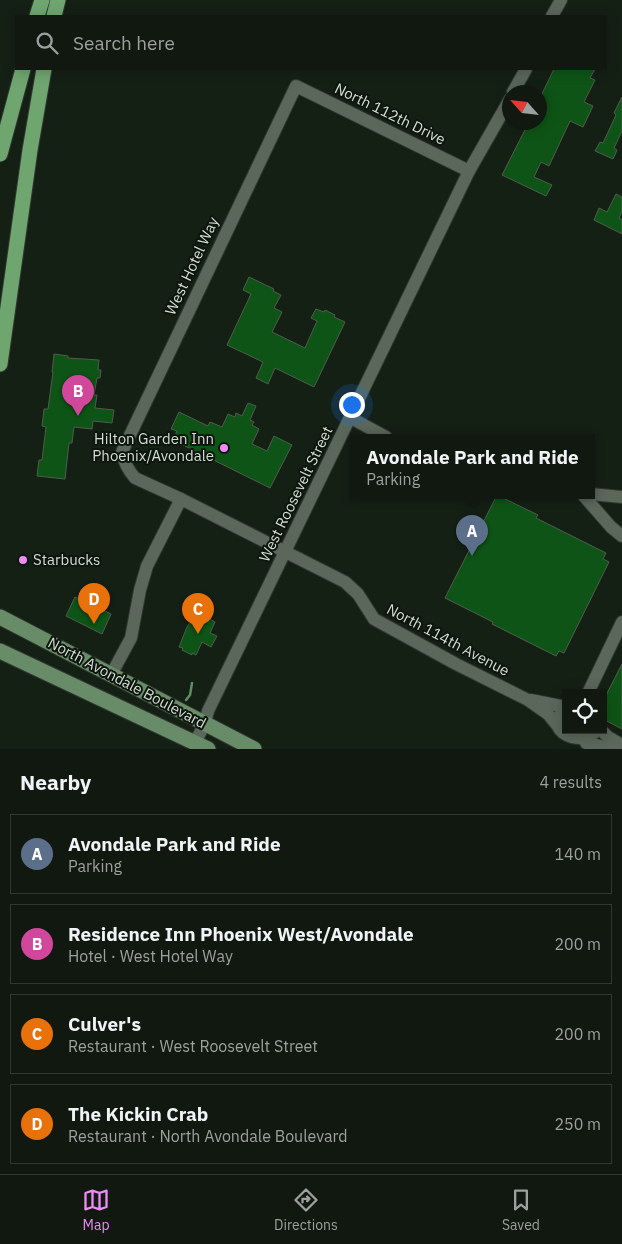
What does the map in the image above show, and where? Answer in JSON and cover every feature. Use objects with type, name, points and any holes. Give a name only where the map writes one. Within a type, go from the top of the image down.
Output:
[{"type":"highway","points":[[37,15],[42,0]]},
{"type":"highway","points":[[54,15],[58,0]]},
{"type":"highway","points":[[0,154],[23,70]]},
{"type":"highway","points":[[0,364],[30,150],[44,70]]},
{"type":"main road","name":"North Avondale Boulevard","points":[[0,617],[254,749]]},
{"type":"main road","name":"North Avondale Boulevard","points":[[0,651],[202,746]]},
{"type":"street","points":[[553,15],[561,0]]},
{"type":"street","points":[[517,85],[525,70]]},
{"type":"street","name":"North 112th Drive","points":[[296,86],[469,172]]},
{"type":"street","name":"West Hotel Way","points":[[124,461],[122,452],[125,444],[296,86]]},
{"type":"street","name":"West Roosevelt Street","points":[[202,746],[204,724],[208,711],[469,172],[502,113]]},
{"type":"street","points":[[350,418],[380,434]]},
{"type":"street","name":"North 114th Avenue","points":[[124,461],[129,472],[135,478],[181,499],[345,582],[358,594],[374,619],[385,627],[528,700]]},
{"type":"street","points":[[595,494],[622,497]]},
{"type":"street","points":[[112,675],[130,638],[142,580],[147,566],[181,499]]},
{"type":"street","points":[[586,499],[611,527],[622,536]]},
{"type":"street","points":[[590,689],[622,622]]},
{"type":"street","points":[[600,689],[603,665]]},
{"type":"street","points":[[528,700],[562,707]]},
{"type":"street","points":[[528,700],[548,714],[558,732],[569,743],[580,746],[616,749]]},
{"type":"street","points":[[558,732],[560,714],[562,712]]},
{"type":"street","points":[[580,746],[595,734]]},
{"type":"street","points":[[605,734],[622,745]]},
{"type":"building","points":[[554,70],[594,70],[590,78],[595,80],[584,102],[593,106],[583,127],[570,121],[549,166],[541,162],[534,177],[552,185],[546,196],[502,175],[525,130],[547,130],[546,85]]},
{"type":"building","points":[[622,97],[622,131],[614,148],[617,150],[613,159],[595,151],[600,142],[603,143]]},
{"type":"building","points":[[616,194],[622,197],[622,212],[619,218],[622,220],[622,234],[594,220],[599,208],[607,212]]},
{"type":"building","points":[[249,277],[274,289],[273,291],[281,295],[274,308],[282,312],[272,332],[305,348],[317,321],[311,318],[316,309],[324,312],[325,310],[345,322],[314,387],[275,368],[268,384],[256,378],[263,362],[227,345],[251,294],[243,290]]},
{"type":"building","points":[[54,354],[68,356],[68,358],[99,360],[98,370],[101,370],[100,378],[97,378],[94,395],[97,395],[95,408],[114,410],[112,423],[93,421],[92,429],[74,427],[72,443],[69,443],[65,479],[37,476],[39,460],[42,460],[46,427],[42,426],[44,409],[48,409]]},
{"type":"building","name":"Hilton Garden Inn Phoenix/Avondale","points":[[248,403],[256,406],[250,420],[254,422],[252,425],[259,429],[252,444],[267,451],[274,436],[292,445],[270,488],[173,440],[177,431],[171,429],[179,412],[208,426],[210,422],[222,427],[228,414],[235,417],[236,413],[242,416]]},
{"type":"building","points":[[495,499],[505,499],[538,515],[536,518],[606,553],[603,559],[609,562],[564,653],[559,651],[556,656],[445,598]]},
{"type":"building","points":[[75,597],[94,606],[95,604],[104,608],[103,610],[111,614],[102,634],[66,616]]},
{"type":"building","points":[[197,612],[215,622],[210,633],[217,636],[211,647],[202,642],[196,655],[192,653],[192,655],[179,647],[187,627]]},
{"type":"building","points":[[622,664],[622,729],[607,721],[607,693]]},
{"type":"waterway","points":[[186,700],[190,695],[192,683]]},
{"type":"place","name":"Residence Inn Phoenix West/Avondale","points":[[78,416]]},
{"type":"place","name":"Hilton Garden Inn Phoenix/Avondale","points":[[224,448]]},
{"type":"place","name":"Avondale Park and Ride","points":[[472,556]]},
{"type":"place","name":"Starbucks","points":[[23,560]]},
{"type":"place","name":"The Kickin Crab","points":[[94,624]]},
{"type":"place","name":"Culver's","points":[[198,634]]}]
